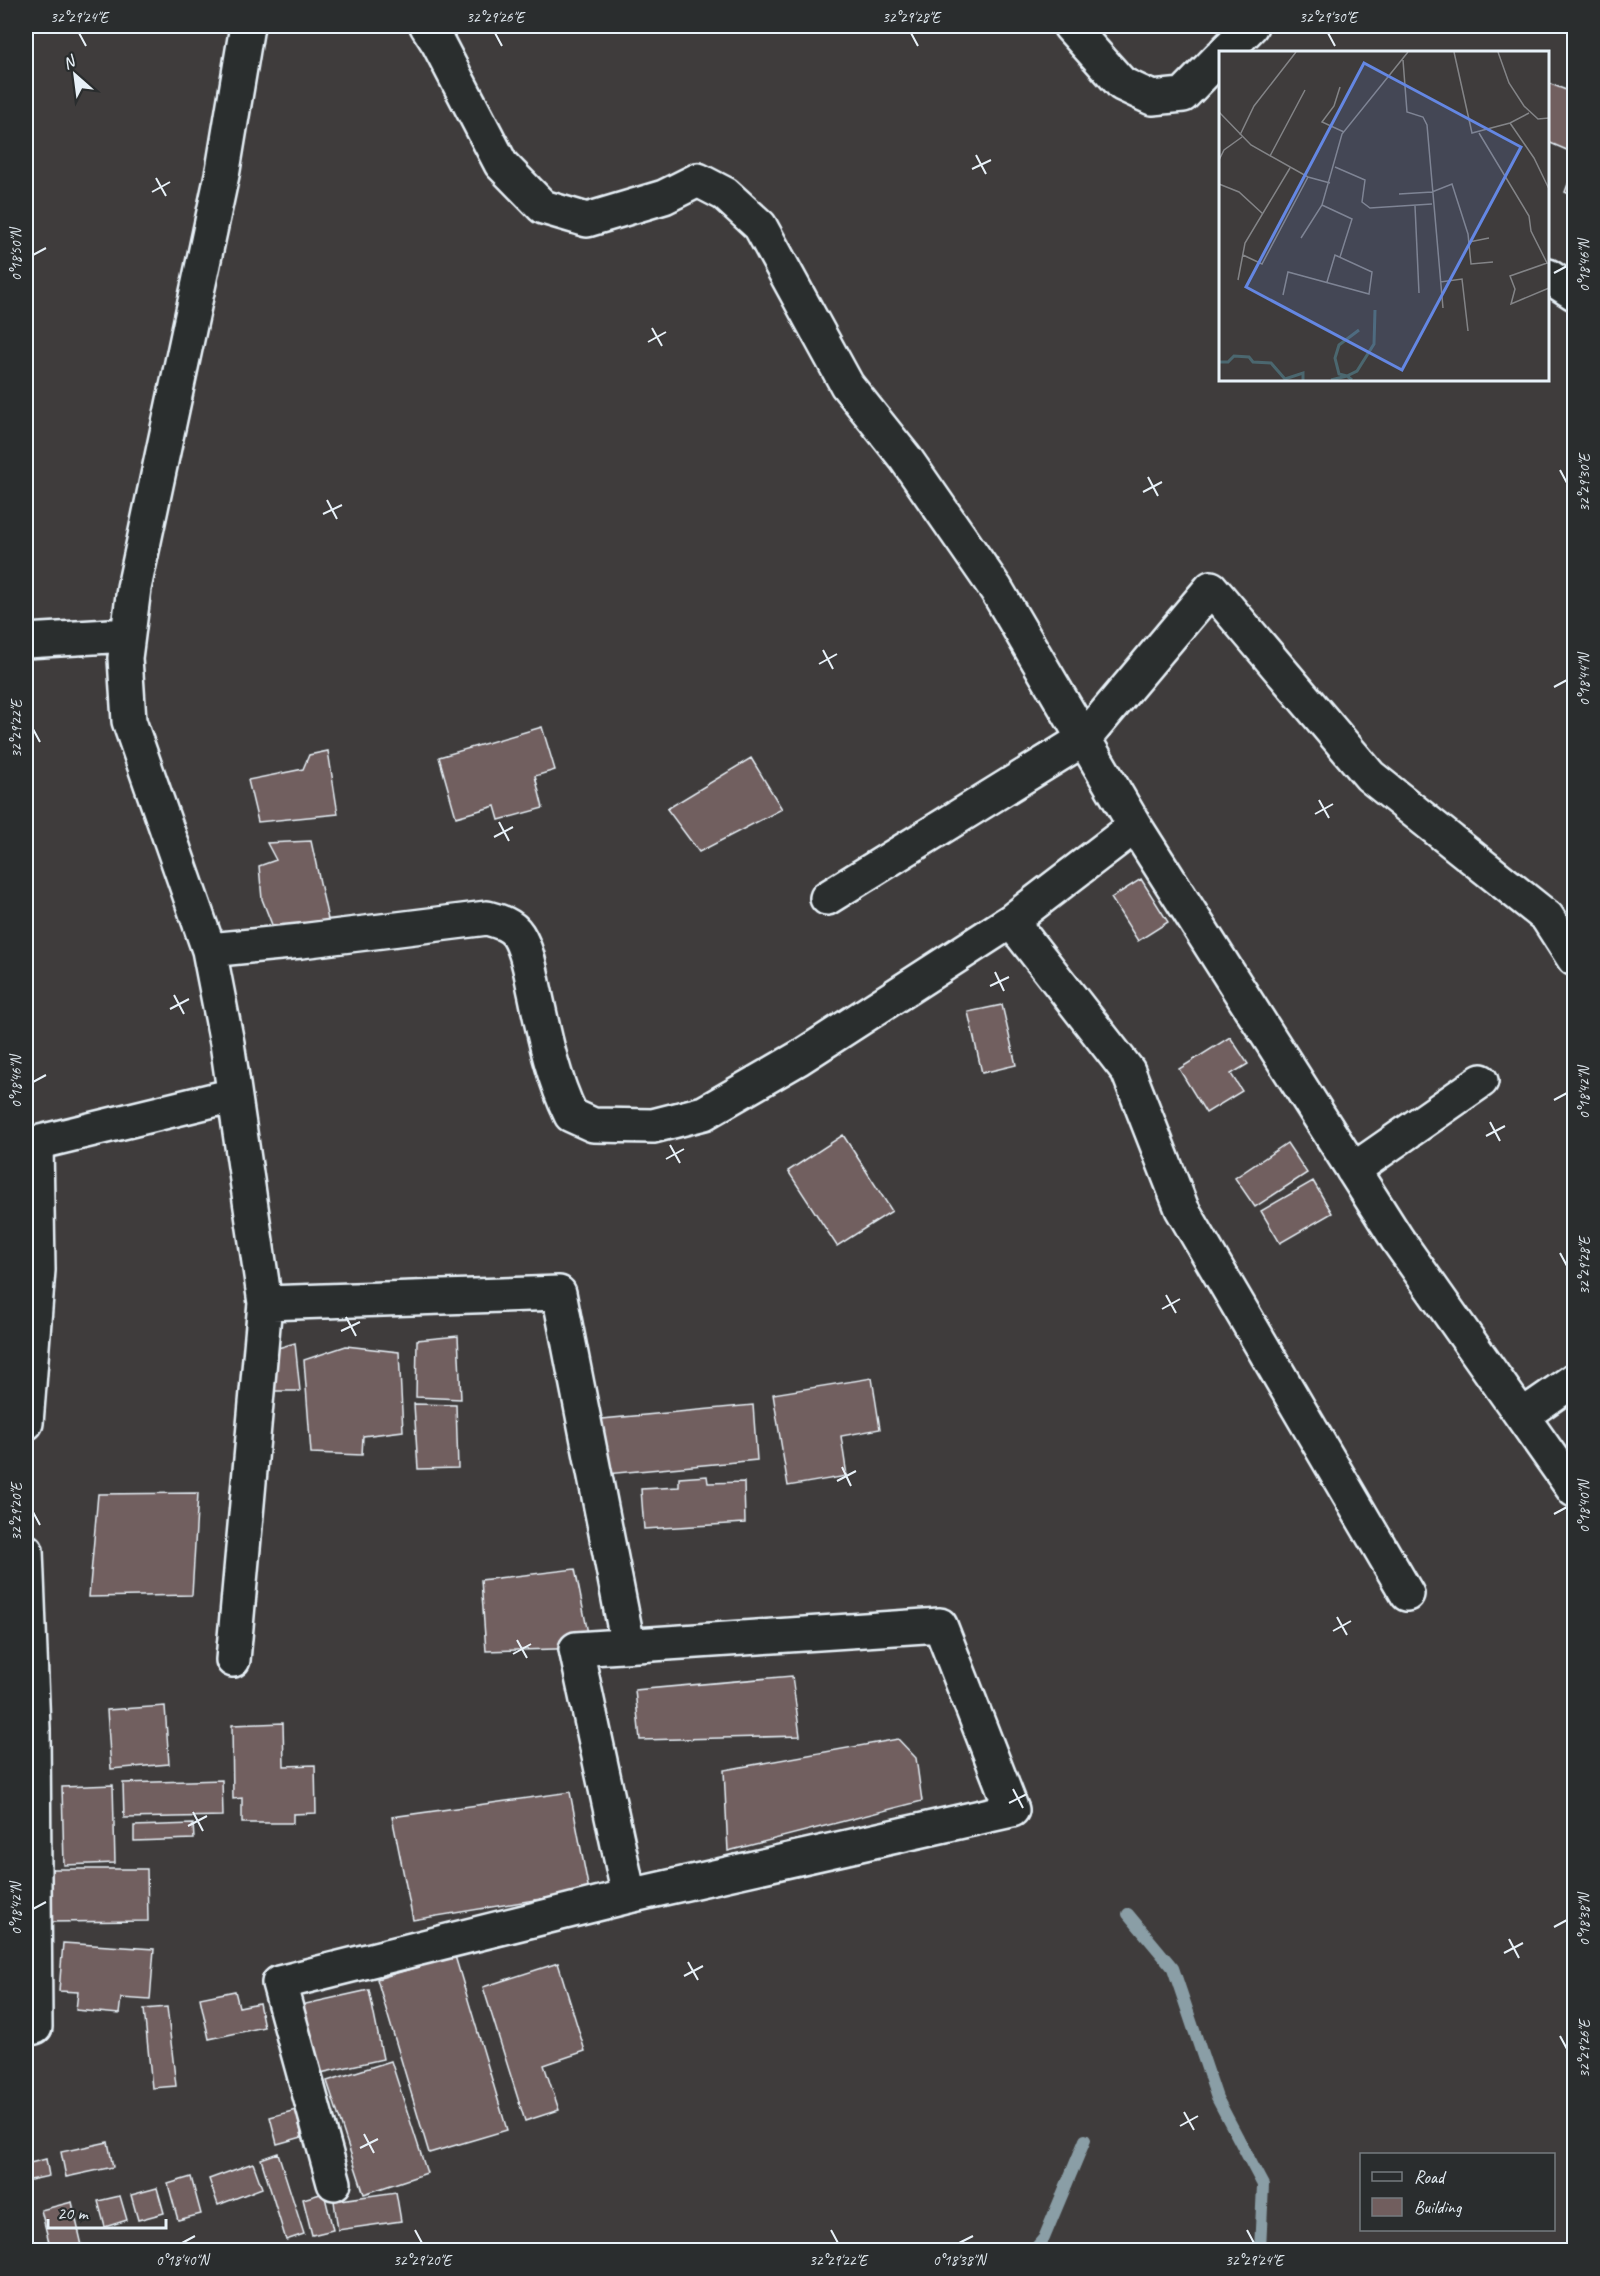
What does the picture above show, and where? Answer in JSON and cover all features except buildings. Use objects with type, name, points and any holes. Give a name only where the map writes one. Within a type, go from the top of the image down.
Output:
[{"type":"street","points":[[233,1660],[265,1303],[234,1095],[209,950],[129,721],[124,658],[134,588],[223,170],[247,26]]},
{"type":"street","points":[[427,26],[501,164],[543,207],[587,220],[664,197],[698,180],[725,194],[760,226],[847,385],[906,459],[996,589],[1135,826],[1397,1239],[1575,1490]]},
{"type":"street","points":[[1070,26],[1122,84],[1152,98],[1183,95],[1218,67]]},
{"type":"street","points":[[1231,51],[1251,26]]},
{"type":"street","points":[[1549,277],[1575,293]]},
{"type":"street","points":[[827,898],[1084,739],[1211,588],[1370,776],[1547,917],[1575,959]]},
{"type":"street","points":[[26,641],[127,635]]},
{"type":"street","points":[[209,950],[487,918],[503,921],[518,934],[528,961],[549,1056],[562,1098],[571,1115],[593,1125],[653,1126],[704,1113],[799,1058],[1011,921],[1135,826]]},
{"type":"street","points":[[1011,921],[1128,1071],[1182,1209],[1407,1594]]},
{"type":"street","points":[[1353,1170],[1481,1081]]},
{"type":"street","points":[[26,1423],[38,1269],[31,1143],[234,1095]]},
{"type":"street","points":[[265,1303],[560,1293],[628,1645]]},
{"type":"street","points":[[1522,1416],[1575,1380]]},
{"type":"street","points":[[26,1551],[33,1729],[35,2028],[26,2028]]},
{"type":"street","points":[[334,2182],[279,1983],[629,1896],[1012,1810],[940,1625],[576,1649],[629,1896]]},
{"type":"waterway","points":[[1128,1914],[1173,1968],[1217,2098],[1263,2185],[1260,2250]]},
{"type":"waterway","points":[[1034,2250],[1044,2238],[1085,2140]]}]
